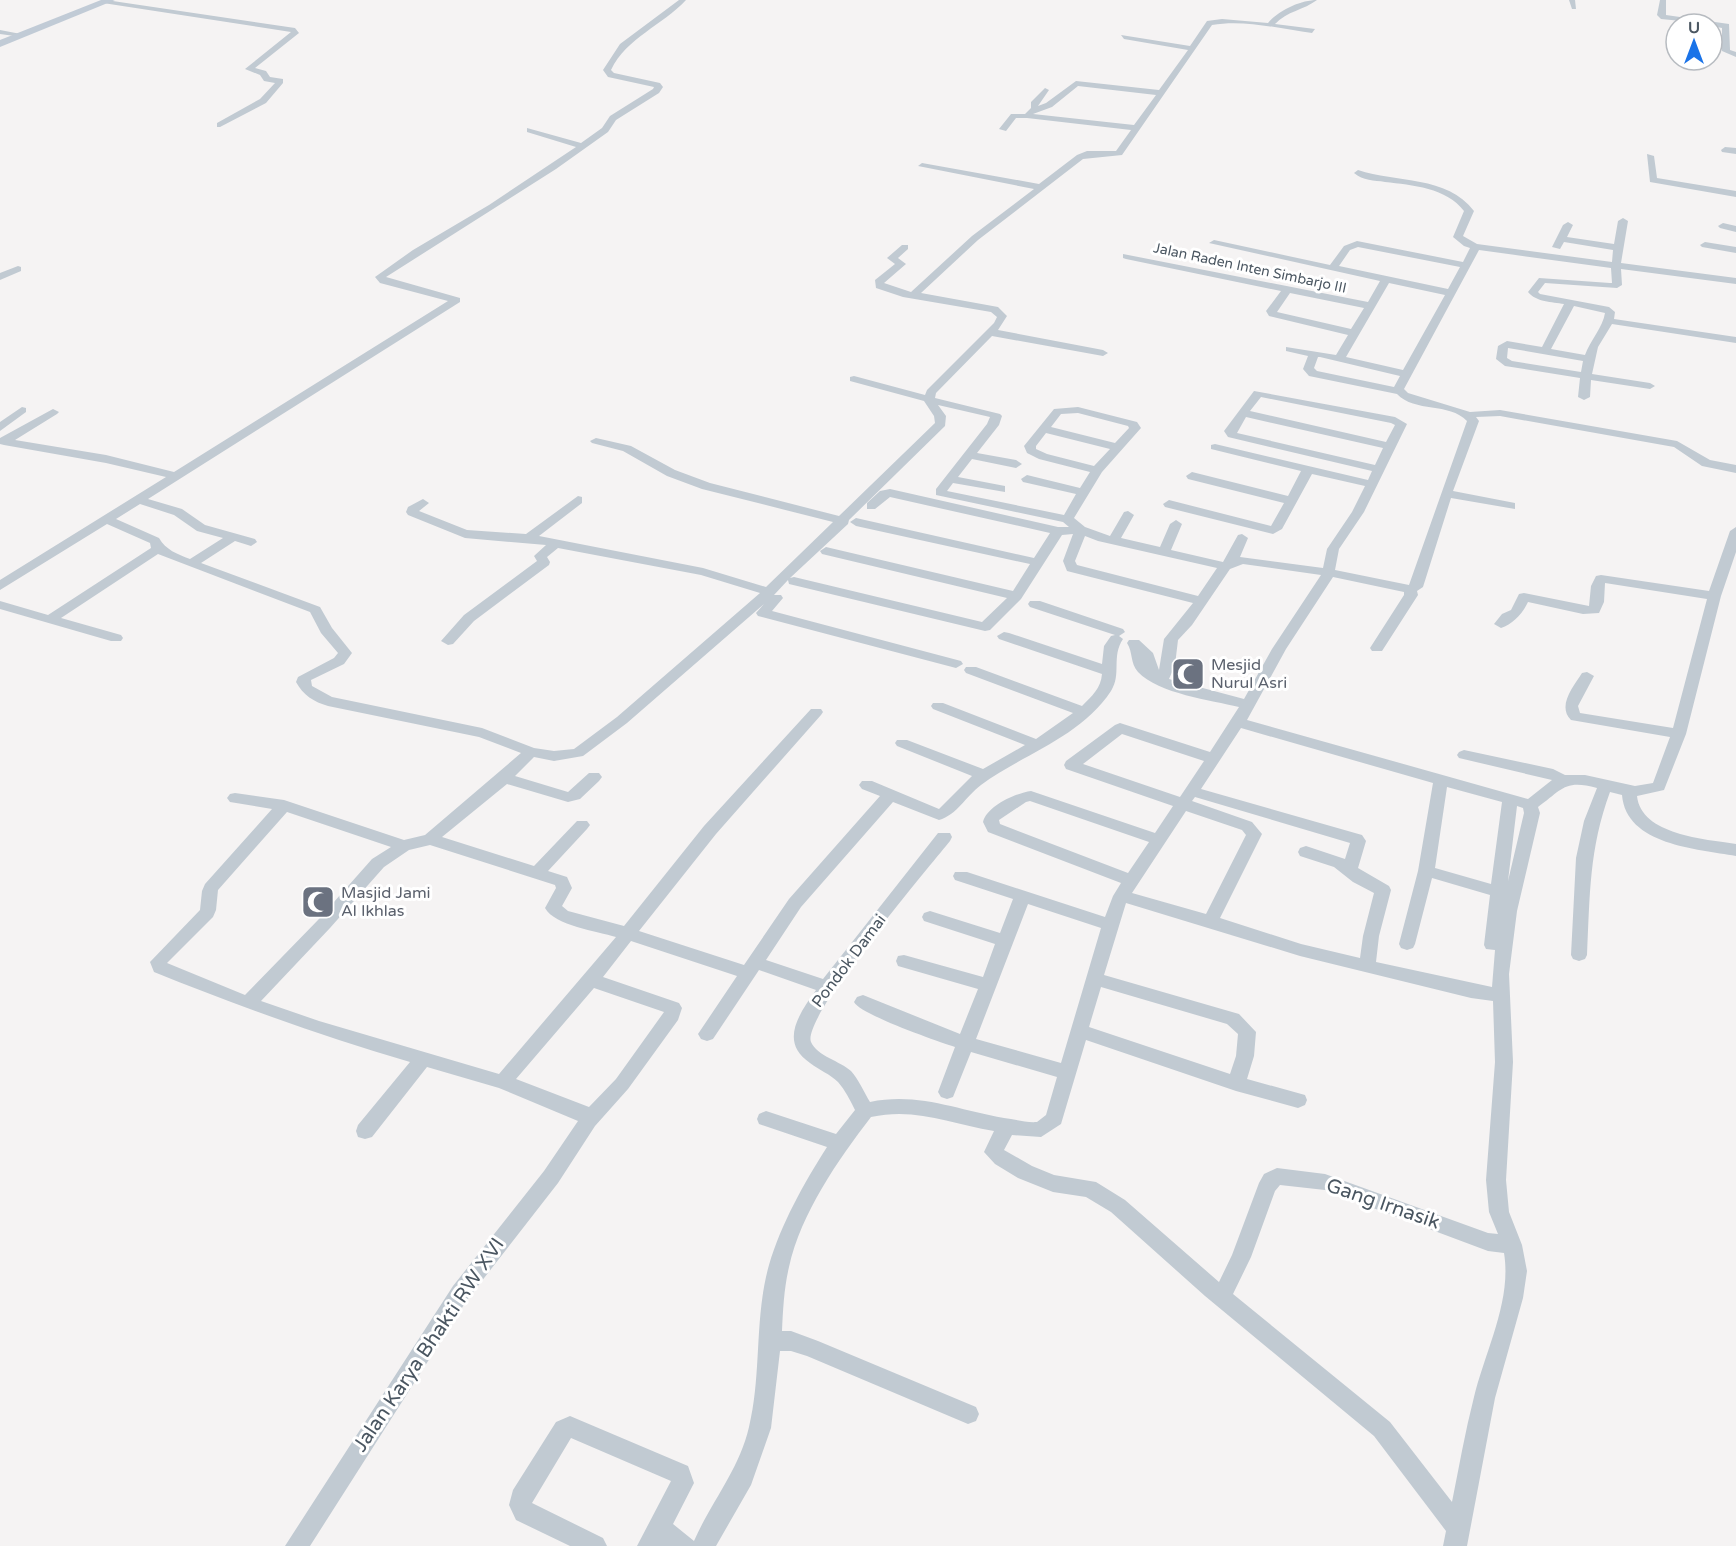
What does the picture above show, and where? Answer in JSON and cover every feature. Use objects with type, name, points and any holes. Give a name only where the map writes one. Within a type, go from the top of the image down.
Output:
[{"type":"street","points":[[0,586],[456,300],[384,281],[380,277],[416,252],[492,207],[582,146],[605,130],[613,118],[658,88],[657,85],[611,75],[607,70],[628,38],[664,16],[683,0]]},
{"type":"street","points":[[1270,25],[1284,10],[1304,6],[1314,0]]},
{"type":"street","points":[[1662,0],[1664,17],[1726,26],[1726,51],[1736,55]]},
{"type":"street","points":[[0,44],[108,1],[296,31],[249,68],[265,74],[267,80],[280,81],[271,94],[263,101],[220,125]]},
{"type":"street","points":[[915,296],[916,292],[975,238],[1080,157],[1087,154],[1119,153],[1191,48],[1212,22],[1270,25],[1312,31]]},
{"type":"street","points":[[0,32],[22,35]]},
{"type":"street","points":[[1124,37],[1191,48]]},
{"type":"street","points":[[1027,116],[1035,109],[1050,105],[1078,83],[1161,93]]},
{"type":"street","points":[[1035,109],[1034,104],[1045,90]]},
{"type":"street","points":[[1003,129],[1014,116],[1137,128]]},
{"type":"street","points":[[530,130],[582,146]]},
{"type":"street","points":[[1725,150],[1736,151]]},
{"type":"street","points":[[1650,156],[1653,180],[1736,194]]},
{"type":"street","points":[[922,166],[1040,187]]},
{"type":"street","points":[[1358,173],[1366,177],[1430,186],[1461,202],[1469,211],[1458,237],[1476,247],[1736,281]]},
{"type":"street","points":[[1584,397],[1585,375],[1589,359],[1598,337],[1609,321],[1610,312],[1537,296],[1533,292],[1542,280],[1617,285],[1616,264],[1623,221]]},
{"type":"street","points":[[1552,258],[1568,225]]},
{"type":"street","points":[[1723,226],[1736,229]]},
{"type":"street","points":[[1560,239],[1619,248]]},
{"type":"street","points":[[1214,243],[1451,293]]},
{"type":"street","points":[[1332,269],[1347,248],[1357,243],[1466,265]]},
{"type":"street","points":[[1705,245],[1736,250]]},
{"type":"street","points":[[108,520],[155,541],[158,549],[191,564],[315,610],[326,630],[345,652],[344,657],[305,677],[303,682],[305,689],[311,693],[328,701],[482,733],[531,752],[554,756],[578,753],[622,720],[809,560],[850,521],[941,424],[940,416],[931,406],[930,399],[937,386],[1001,320],[1002,316],[997,311],[895,292],[879,284],[901,264],[892,258],[905,247]]},
{"type":"street","points":[[1398,392],[1476,247]]},
{"type":"street","name":"Jalan Raden Inten Simbarjo III","points":[[1126,256],[1370,306]]},
{"type":"street","points":[[0,277],[18,269]]},
{"type":"street","points":[[1340,357],[1386,280]]},
{"type":"street","points":[[1287,289],[1271,311],[1273,314],[1354,333]]},
{"type":"street","points":[[1545,351],[1570,303]]},
{"type":"street","points":[[1609,321],[1736,340]]},
{"type":"street","points":[[989,332],[1103,353]]},
{"type":"street","points":[[1589,359],[1505,344],[1501,359],[1509,364],[1650,386]]},
{"type":"street","points":[[1290,350],[1340,357],[1406,374]]},
{"type":"street","points":[[1314,354],[1308,369],[1309,373],[1398,392],[1409,398],[1470,415],[1500,413],[1677,444],[1706,463],[1736,469]]},
{"type":"street","points":[[854,379],[996,416],[993,425],[940,492],[943,494],[1067,519],[1082,530],[1164,552],[1228,564],[1243,560],[1410,589],[1416,587],[1446,493],[1472,426],[1473,421],[1470,415]]},
{"type":"street","points":[[703,1546],[744,1477],[760,1428],[766,1393],[774,1298],[783,1256],[808,1196],[840,1143],[865,1111],[892,1105],[940,1110],[1031,1130],[1049,1125],[1054,1119],[1110,925],[1125,888],[1238,722],[1279,649],[1329,574],[1333,549],[1358,512],[1401,424],[1395,420],[1261,393],[1256,394],[1230,431],[1232,435],[1378,469]]},
{"type":"street","points":[[940,416],[950,405]]},
{"type":"street","points":[[1067,519],[1097,470],[1135,425],[1078,410],[1063,409],[1053,415],[1030,446],[1031,451],[1043,457],[1097,470]]},
{"type":"street","points":[[0,428],[22,410]]},
{"type":"street","points":[[2,442],[52,412]]},
{"type":"street","points":[[1242,413],[1389,446]]},
{"type":"street","points":[[1044,429],[1118,447]]},
{"type":"street","points":[[596,441],[627,448],[671,473],[706,486],[850,521],[1037,562]]},
{"type":"street","points":[[2,442],[106,459],[178,476]]},
{"type":"street","points":[[1215,447],[1371,484]]},
{"type":"street","points":[[969,455],[1016,464]]},
{"type":"street","points":[[1169,504],[1273,530],[1276,529],[1308,470]]},
{"type":"street","points":[[1192,476],[1291,501]]},
{"type":"street","points":[[951,478],[1001,489]]},
{"type":"street","points":[[1027,479],[1083,492]]},
{"type":"street","points":[[956,664],[763,613],[794,581],[809,560],[826,550],[850,521],[883,495],[890,493],[1058,531],[1082,530]]},
{"type":"street","points":[[1446,493],[1511,506]]},
{"type":"street","points":[[140,500],[178,512],[201,528],[251,542]]},
{"type":"street","points":[[529,538],[578,500]]},
{"type":"street","points":[[423,503],[412,512],[465,534],[529,538],[703,572],[769,592]]},
{"type":"street","points":[[1114,540],[1128,515]]},
{"type":"street","points":[[1164,552],[1176,524]]},
{"type":"street","points":[[1082,530],[1069,561],[1072,568],[1202,601]]},
{"type":"street","points":[[794,581],[978,626],[989,624],[1016,596],[1058,531]]},
{"type":"street","points":[[191,564],[232,537]]},
{"type":"street","points":[[1464,755],[1553,774],[1563,780],[1629,791],[1652,790],[1659,786],[1693,689],[1714,596],[1735,537]]},
{"type":"street","points":[[1157,679],[1168,665],[1171,639],[1202,601],[1228,564],[1242,538]]},
{"type":"street","points":[[448,641],[469,618],[544,562],[540,555],[555,544]]},
{"type":"street","points":[[52,618],[158,549]]},
{"type":"street","points":[[826,550],[1016,596]]},
{"type":"street","points":[[1501,624],[1516,613],[1524,597],[1583,610],[1594,610],[1598,603],[1597,584],[1600,579],[1714,596]]},
{"type":"street","points":[[1377,648],[1411,595],[1410,589]]},
{"type":"street","points":[[1035,604],[1124,639],[1136,650],[1141,667],[1157,679],[1248,705]]},
{"type":"street","points":[[0,605],[116,638]]},
{"type":"street","points":[[1004,636],[1111,672]]},
{"type":"street","points":[[867,785],[939,815],[944,813],[974,782],[1038,745],[1084,712],[1100,697],[1109,682],[1111,672],[1107,658],[1111,644],[1124,639]]},
{"type":"street","points":[[971,670],[1084,712]]},
{"type":"street","points":[[1587,676],[1571,706],[1572,713],[1576,717],[1679,734]]},
{"type":"street","points":[[938,706],[1038,745]]},
{"type":"street","points":[[503,1082],[629,934],[710,830],[816,712]]},
{"type":"street","points":[[1238,722],[1530,805]]},
{"type":"street","points":[[1212,758],[1120,728],[1071,765],[1187,797],[1356,839],[1358,841],[1349,870]]},
{"type":"street","points":[[902,743],[985,776]]},
{"type":"street","points":[[248,1003],[324,924],[378,863],[404,846],[430,839],[504,778],[531,752]]},
{"type":"street","points":[[504,778],[568,797],[575,795],[594,777]]},
{"type":"street","points":[[1407,944],[1426,871],[1441,780]]},
{"type":"street","points":[[1530,805],[1563,780]]},
{"type":"street","points":[[1579,955],[1584,858],[1592,821],[1605,786]]},
{"type":"street","points":[[1629,791],[1627,802],[1632,813],[1655,831],[1682,840],[1736,850]]},
{"type":"street","points":[[707,1034],[795,903],[889,796]]},
{"type":"street","points":[[1159,840],[1026,796],[992,817],[991,822],[994,828],[1125,888],[1269,942],[1471,991],[1499,995]]},
{"type":"street","points":[[1187,797],[1247,826],[1254,834],[1212,918]]},
{"type":"street","points":[[235,798],[284,805],[404,846]]},
{"type":"street","points":[[1457,1537],[1484,1398],[1513,1298],[1517,1271],[1512,1245],[1498,1212],[1496,1180],[1504,1062],[1499,995],[1510,799]]},
{"type":"street","points":[[284,805],[211,888],[207,913],[158,962],[160,967],[316,1028],[503,1082],[583,1113],[588,1121]]},
{"type":"street","points":[[1492,945],[1532,813],[1530,805]]},
{"type":"street","points":[[537,873],[582,825]]},
{"type":"street","name":"Pondok Damai","points":[[865,1111],[842,1074],[806,1050],[801,1037],[826,987],[944,837]]},
{"type":"street","points":[[430,839],[537,873],[564,884],[554,904],[554,910],[558,914],[826,987]]},
{"type":"street","points":[[1306,852],[1340,863],[1383,890],[1371,936],[1367,966]]},
{"type":"street","points":[[1426,871],[1506,894]]},
{"type":"street","points":[[961,876],[1110,925]]},
{"type":"street","points":[[947,1092],[1022,897]]},
{"type":"street","points":[[930,917],[1005,941]]},
{"type":"street","points":[[904,961],[987,985]]},
{"type":"street","points":[[1095,979],[1241,1023],[1247,1032],[1245,1056],[1236,1084]]},
{"type":"street","name":"Jalan Karya Bhakti RW XVI","points":[[297,1546],[460,1293],[551,1177],[588,1121],[622,1084],[673,1011],[591,980]]},
{"type":"street","points":[[862,1002],[965,1042],[1067,1072]]},
{"type":"street","points":[[1079,1030],[1236,1084],[1298,1100]]},
{"type":"street","points":[[365,1131],[423,1058]]},
{"type":"street","points":[[766,1119],[840,1143]]},
{"type":"street","points":[[1005,1126],[993,1152],[1004,1162],[1080,1191],[1089,1188],[1118,1206],[1382,1429],[1457,1537]]},
{"type":"street","name":"Gang Irnasik","points":[[1222,1296],[1241,1257],[1266,1189],[1271,1180],[1277,1176],[1325,1182],[1488,1242],[1512,1245]]},
{"type":"street","points":[[769,1341],[790,1341],[811,1348],[968,1414]]},
{"type":"street","points":[[595,1546],[524,1512],[520,1505],[521,1498],[564,1430],[570,1426],[680,1474],[683,1483],[655,1538],[684,1546]]},
{"type":"place","name":"Mesjid Nurul Asri","points":[[1188,674]]},
{"type":"place","name":"Masjid Jami Al Ikhlas","points":[[318,902]]}]
